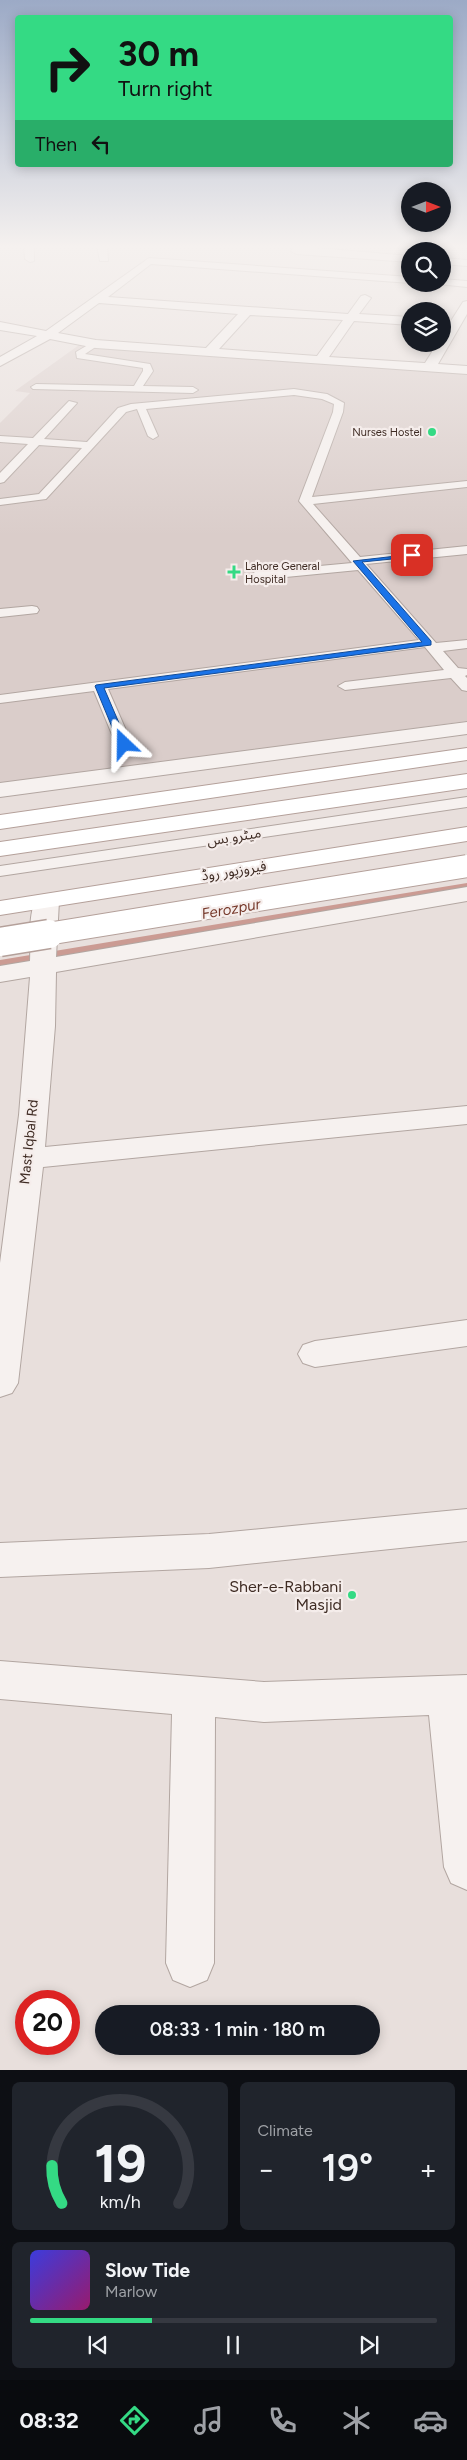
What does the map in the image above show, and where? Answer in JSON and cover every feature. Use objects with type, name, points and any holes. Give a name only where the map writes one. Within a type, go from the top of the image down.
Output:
[{"type":"main road","points":[[0,822],[467,754]]},
{"type":"main road","points":[[0,850],[467,781]]},
{"type":"main road","name":"فیروزپور روڈ","points":[[0,908],[467,834]]},
{"type":"main road","points":[[0,942],[467,866]]},
{"type":"street","points":[[0,362],[34,343]]},
{"type":"street","points":[[78,343],[91,346],[209,352],[467,370]]},
{"type":"street","points":[[209,352],[218,343]]},
{"type":"street","points":[[320,361],[332,343]]},
{"type":"street","points":[[429,368],[445,343]]},
{"type":"street","points":[[0,790],[467,728]]},
{"type":"street","points":[[0,974],[44,969],[467,894]]},
{"type":"street","name":"Mast Iqbal Rd","points":[[0,1383],[14,1282],[41,1024],[44,969],[43,924],[46,901]]},
{"type":"street","points":[[28,1159],[467,1115]]},
{"type":"street","points":[[315,1354],[467,1333]]},
{"type":"street","points":[[0,1560],[209,1551],[467,1525]]},
{"type":"street","points":[[0,1680],[264,1702],[457,1694],[467,1867]]},
{"type":"street","points":[[190,1963],[194,1695]]},
{"type":"lane","points":[[119,352],[91,346],[79,354],[80,356],[147,366],[148,371],[137,389]]},
{"type":"lane","points":[[36,387],[294,392],[324,396],[339,403],[338,412],[305,501]]},
{"type":"lane","points":[[0,502],[42,497],[122,410],[140,406],[294,392]]},
{"type":"lane","points":[[0,480],[72,403]]},
{"type":"lane","points":[[140,406],[153,436]]},
{"type":"lane","points":[[0,439],[90,445]]},
{"type":"lane","points":[[305,501],[467,484]]},
{"type":"lane","points":[[305,501],[430,646],[460,672],[467,687]]},
{"type":"lane","points":[[255,576],[467,550]]},
{"type":"lane","points":[[0,613],[32,610]]},
{"type":"lane","points":[[0,699],[430,646],[467,644]]},
{"type":"lane","points":[[345,686],[460,672]]},
{"type":"lane","points":[[99,686],[124,744]]},
{"type":"lane","name":"میٹرو بس","points":[[0,871],[467,802]]},
{"type":"shaded area","name":"Lahore General Hospital","points":[[79,345],[467,372],[467,721],[0,785],[0,423],[30,393],[15,391]]},
{"type":"waterway","name":"Ferozpur","points":[[0,964],[467,886]]},
{"type":"place","name":"Nurses Hostel","points":[[432,432]]},
{"type":"place","name":"Lahore General Hospital","points":[[234,572]]},
{"type":"place","name":"Sher-e-Rabbani Masjid","points":[[352,1595]]},
{"type":"route","points":[[124,744],[99,686],[428,643],[357,561],[412,555]]}]
